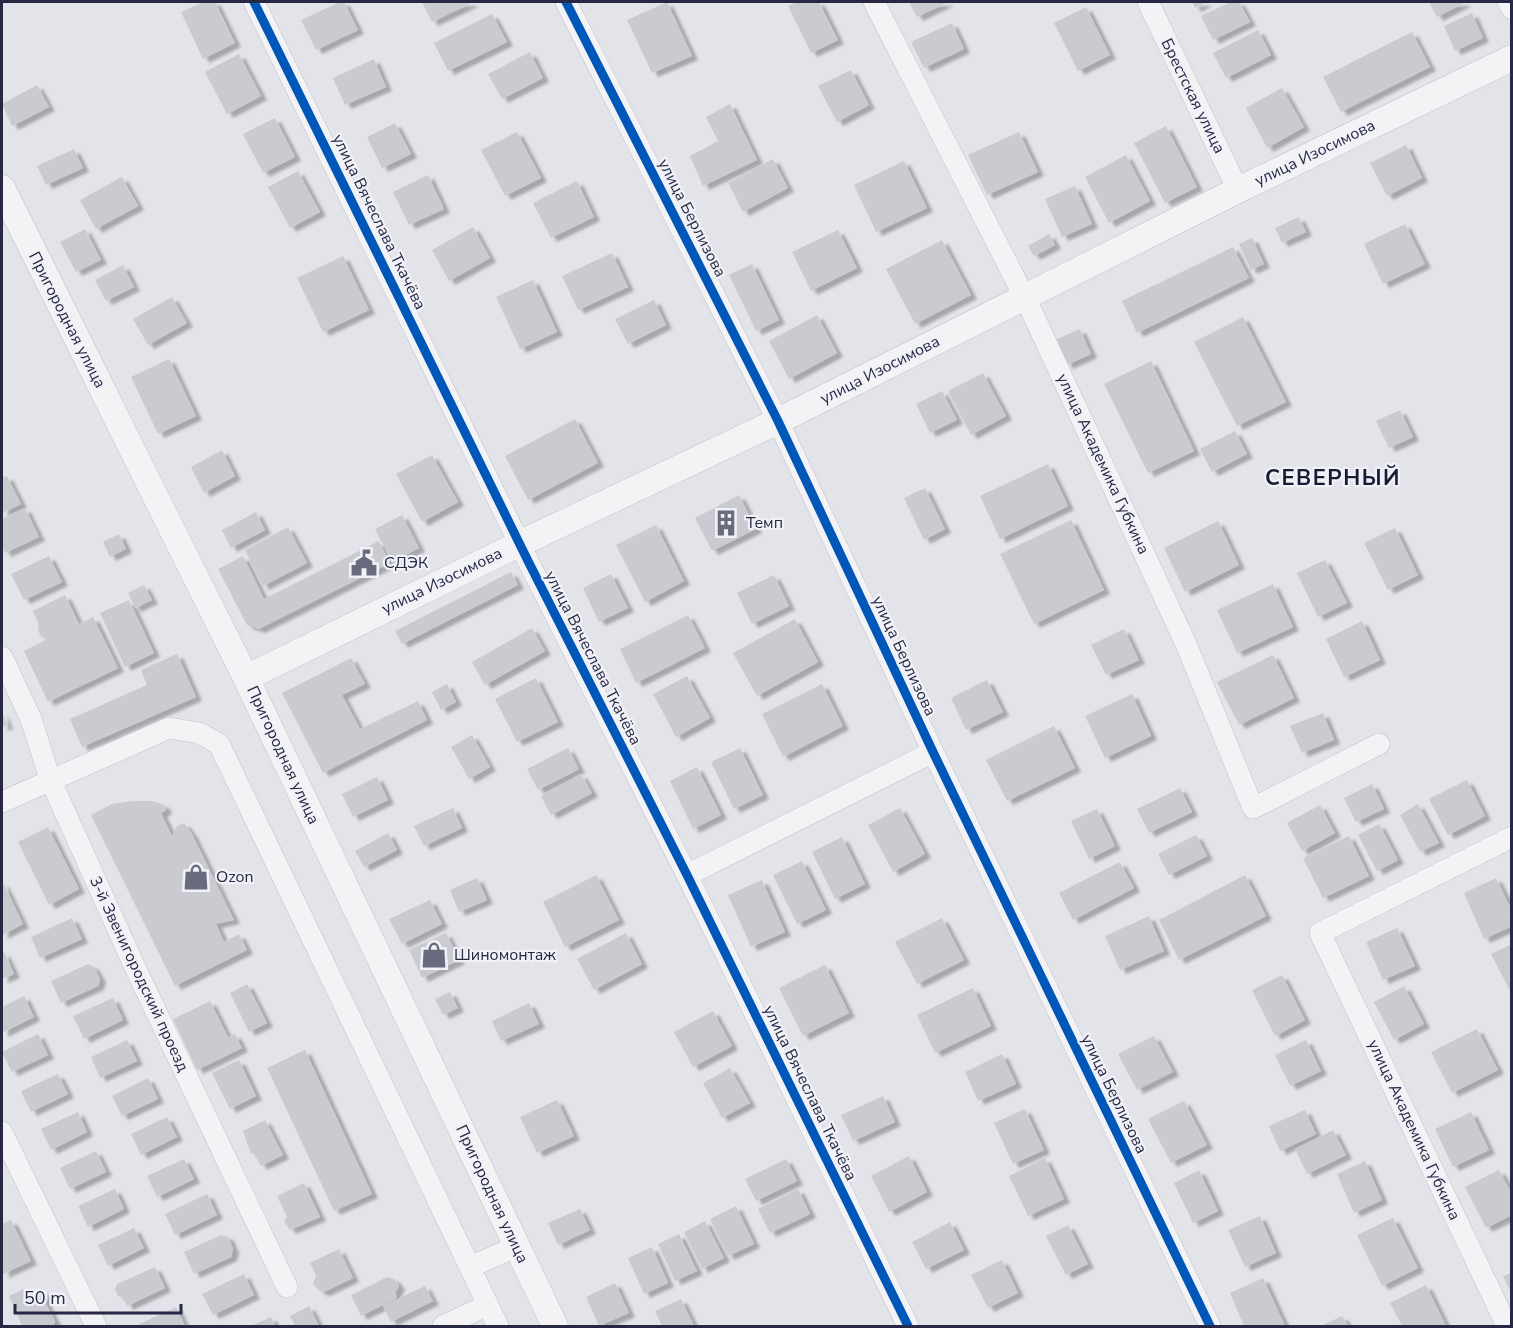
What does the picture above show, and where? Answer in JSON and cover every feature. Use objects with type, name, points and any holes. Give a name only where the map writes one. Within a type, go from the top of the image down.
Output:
[{"type":"street","name":"улица Вячеслава Ткачёва","points":[[254,2],[519,544],[687,875],[908,1326]]},
{"type":"street","name":"улица Берлизова","points":[[566,2],[778,421],[933,752],[1210,1326]]},
{"type":"street","name":"улица Академика Губкина","points":[[874,2],[1024,298],[1186,644],[1253,808],[1379,744]]},
{"type":"street","name":"Брестская улица","points":[[1148,2],[1238,190]]},
{"type":"street","points":[[1508,2],[1512,9]]},
{"type":"street","name":"улица Изосимова","points":[[246,678],[519,544],[778,421],[1238,190],[1512,58]]},
{"type":"street","name":"Пригородная улица","points":[[2,188],[246,678],[555,1326]]},
{"type":"street","name":"3-й Звенигородский проезд","points":[[2,657],[31,719],[50,779],[133,963],[287,1287]]},
{"type":"street","points":[[2,802],[169,728],[199,733],[219,744],[498,1326]]},
{"type":"street","points":[[687,875],[933,752]]},
{"type":"street","name":"улица Академика Губкина","points":[[1507,1326],[1320,933],[1512,837]]},
{"type":"street","points":[[2,1132],[96,1326]]},
{"type":"street","points":[[470,1267],[517,1246]]},
{"type":"street","points":[[443,1326],[488,1305]]},
{"type":"building","points":[[203,2],[215,2],[235,43],[203,59],[181,12]]},
{"type":"building","points":[[344,2],[358,30],[316,50],[301,20]]},
{"type":"building","points":[[422,2],[474,2],[432,22]]},
{"type":"building","points":[[667,2],[692,56],[652,73],[627,20]]},
{"type":"building","points":[[797,2],[819,2],[838,40],[811,53],[788,6]]},
{"type":"building","points":[[909,2],[948,2],[917,17]]},
{"type":"building","points":[[1192,2],[1207,2],[1195,8]]},
{"type":"building","points":[[1231,2],[1239,2],[1250,22],[1213,40],[1201,16]]},
{"type":"building","points":[[1429,2],[1466,2],[1437,17]]},
{"type":"building","points":[[1086,7],[1110,55],[1078,71],[1054,23]]},
{"type":"building","points":[[1472,13],[1483,38],[1455,51],[1444,26]]},
{"type":"building","points":[[492,14],[507,42],[448,71],[434,43]]},
{"type":"building","points":[[952,23],[964,49],[924,68],[911,42]]},
{"type":"building","points":[[1258,30],[1271,55],[1226,78],[1213,53]]},
{"type":"building","points":[[1412,32],[1430,67],[1341,112],[1323,77]]},
{"type":"building","points":[[530,52],[543,78],[502,99],[488,74]]},
{"type":"building","points":[[239,54],[261,96],[227,114],[205,72]]},
{"type":"building","points":[[374,59],[386,87],[345,105],[333,78]]},
{"type":"building","points":[[851,70],[869,105],[837,122],[818,86]]},
{"type":"building","points":[[37,85],[49,107],[12,126],[2,104]]},
{"type":"building","points":[[1282,88],[1304,127],[1267,148],[1246,108]]},
{"type":"building","points":[[730,104],[757,160],[703,186],[690,156],[718,141],[706,117]]},
{"type":"building","points":[[275,118],[295,157],[263,173],[243,134]]},
{"type":"building","points":[[395,123],[411,154],[382,168],[367,137]]},
{"type":"building","points":[[1166,126],[1197,187],[1165,203],[1134,143]]},
{"type":"building","points":[[517,132],[541,178],[505,196],[481,150]]},
{"type":"building","points":[[1019,132],[1038,172],[987,195],[968,155]]},
{"type":"building","points":[[1406,145],[1422,178],[1387,196],[1370,163]]},
{"type":"building","points":[[74,149],[83,168],[46,185],[37,166]]},
{"type":"building","points":[[1126,155],[1150,201],[1109,223],[1085,177]]},
{"type":"building","points":[[773,159],[788,188],[743,212],[728,183]]},
{"type":"building","points":[[904,161],[927,208],[876,232],[854,185]]},
{"type":"building","points":[[298,171],[320,212],[290,228],[268,187]]},
{"type":"building","points":[[428,175],[444,209],[409,225],[393,192]]},
{"type":"building","points":[[122,177],[138,206],[96,229],[80,200]]},
{"type":"building","points":[[577,181],[594,217],[551,238],[533,203]]},
{"type":"building","points":[[1075,186],[1092,224],[1062,237],[1045,199]]},
{"type":"building","points":[[1299,217],[1306,232],[1282,243],[1275,228]]},
{"type":"building","points":[[1405,224],[1425,264],[1383,284],[1364,244]]},
{"type":"building","points":[[473,227],[490,258],[449,281],[432,250]]},
{"type":"building","points":[[85,229],[101,260],[76,272],[60,242]]},
{"type":"building","points":[[838,230],[857,268],[811,291],[792,252]]},
{"type":"building","points":[[1049,234],[1055,245],[1034,256],[1028,246]]},
{"type":"building","points":[[1252,238],[1264,264],[1251,270],[1239,244]]},
{"type":"building","points":[[942,240],[971,295],[915,324],[886,269]]},
{"type":"building","points":[[1233,247],[1249,278],[1137,333],[1122,301]]},
{"type":"building","points":[[612,253],[628,287],[578,310],[562,276]]},
{"type":"building","points":[[343,256],[369,310],[323,332],[297,278]]},
{"type":"building","points":[[752,264],[779,320],[756,331],[729,275]]},
{"type":"building","points":[[123,265],[134,287],[106,301],[95,280]]},
{"type":"building","points":[[533,280],[557,332],[520,349],[496,297]]},
{"type":"building","points":[[172,297],[187,323],[148,345],[133,319]]},
{"type":"building","points":[[654,300],[666,325],[628,344],[615,319]]},
{"type":"building","points":[[817,315],[837,353],[789,379],[769,341]]},
{"type":"building","points":[[1243,317],[1286,402],[1237,426],[1194,342]]},
{"type":"building","points":[[1080,329],[1091,354],[1067,365],[1055,340]]},
{"type":"building","points":[[169,359],[196,416],[158,434],[131,377]]},
{"type":"building","points":[[1151,361],[1194,451],[1148,473],[1104,384]]},
{"type":"building","points":[[983,373],[1006,416],[971,435],[948,391]]},
{"type":"building","points":[[942,391],[957,420],[930,433],[916,404]]},
{"type":"building","points":[[1400,410],[1413,437],[1389,448],[1376,421]]},
{"type":"building","points":[[575,419],[598,463],[528,500],[505,456]]},
{"type":"building","points":[[1235,431],[1247,454],[1212,472],[1200,449]]},
{"type":"building","points":[[222,450],[235,476],[204,493],[191,467]]},
{"type":"building","points":[[432,455],[458,502],[422,522],[396,474]]},
{"type":"building","points":[[1048,464],[1068,506],[1000,539],[980,496]]},
{"type":"building","points":[[7,476],[21,504],[2,513],[2,478]]},
{"type":"building","points":[[925,488],[945,529],[924,540],[904,498]]},
{"type":"building","name":"Темп","points":[[739,495],[756,529],[712,551],[695,518]]},
{"type":"building","points":[[25,508],[39,537],[5,553],[2,546],[2,519]]},
{"type":"building","points":[[256,512],[265,530],[231,548],[222,530]]},
{"type":"building","points":[[402,515],[419,548],[392,562],[375,529]]},
{"type":"building","points":[[1071,520],[1104,590],[1034,624],[1000,554]]},
{"type":"building","points":[[1218,521],[1239,565],[1185,592],[1164,548]]},
{"type":"building","points":[[656,525],[684,581],[645,602],[616,545]]},
{"type":"building","points":[[288,527],[307,563],[263,586],[245,550]]},
{"type":"building","points":[[1395,528],[1418,575],[1388,590],[1364,543]]},
{"type":"building","points":[[119,534],[126,549],[110,557],[103,542]]},
{"type":"building","points":[[379,541],[390,563],[259,629],[247,625],[218,569],[243,556],[264,599]]},
{"type":"building","points":[[49,556],[62,582],[24,600],[11,574]]},
{"type":"building","points":[[1325,560],[1347,603],[1318,617],[1297,573]]},
{"type":"building","points":[[511,572],[518,585],[402,644],[395,631]]},
{"type":"building","points":[[611,574],[628,608],[599,622],[583,588]]},
{"type":"building","points":[[774,575],[789,606],[752,624],[737,593]]},
{"type":"building","points":[[1273,584],[1293,627],[1237,653],[1217,610]]},
{"type":"building","points":[[144,585],[152,600],[135,608],[128,593]]},
{"type":"building","points":[[65,595],[79,624],[93,617],[118,668],[48,702],[24,651],[47,639],[41,637],[33,611]]},
{"type":"building","points":[[129,600],[154,653],[125,667],[100,613]]},
{"type":"building","points":[[688,615],[705,648],[636,683],[620,649]]},
{"type":"building","points":[[795,619],[818,662],[757,696],[733,653]]},
{"type":"building","points":[[1362,621],[1380,660],[1344,677],[1326,639]]},
{"type":"building","points":[[532,628],[545,651],[485,685],[472,662]]},
{"type":"building","points":[[1124,629],[1139,660],[1106,675],[1091,645]]},
{"type":"building","points":[[177,654],[196,697],[82,747],[70,719],[147,685],[141,670]]},
{"type":"building","points":[[1273,655],[1294,698],[1239,725],[1217,682]]},
{"type":"building","points":[[351,658],[365,684],[342,695],[360,729],[418,701],[427,720],[323,773],[282,693]]},
{"type":"building","points":[[687,676],[710,718],[676,737],[653,694]]},
{"type":"building","points":[[536,678],[558,722],[517,742],[495,699]]},
{"type":"building","points":[[987,680],[1003,712],[966,730],[951,698]]},
{"type":"building","points":[[447,684],[456,702],[441,710],[432,692]]},
{"type":"building","points":[[822,684],[843,726],[783,757],[762,714]]},
{"type":"building","points":[[1132,694],[1151,736],[1105,758],[1085,716]]},
{"type":"building","points":[[2,712],[7,725],[2,727]]},
{"type":"building","points":[[1323,713],[1334,740],[1302,753],[1290,726]]},
{"type":"building","points":[[1054,726],[1075,768],[1007,801],[986,760]]},
{"type":"building","points":[[472,735],[490,767],[469,779],[451,747]]},
{"type":"building","points":[[568,748],[579,769],[538,790],[527,769]]},
{"type":"building","points":[[740,748],[763,795],[734,809],[711,762]]},
{"type":"building","points":[[697,767],[721,815],[693,829],[670,781]]},
{"type":"building","points":[[581,774],[592,793],[551,815],[541,796]]},
{"type":"building","points":[[377,777],[388,800],[353,817],[342,794]]},
{"type":"building","points":[[1467,780],[1485,816],[1448,835],[1429,799]]},
{"type":"building","points":[[1372,784],[1384,809],[1356,822],[1344,798]]},
{"type":"building","points":[[1180,788],[1192,812],[1149,833],[1137,809]]},
{"type":"building","points":[[152,801],[164,805],[166,810],[161,813],[172,836],[177,826],[184,823],[192,834],[234,920],[216,924],[224,942],[239,934],[247,950],[175,986],[91,815],[112,804]]},
{"type":"building","points":[[1418,804],[1439,843],[1420,852],[1400,815]]},
{"type":"building","points":[[1320,805],[1335,833],[1302,851],[1287,823]]},
{"type":"building","points":[[453,808],[462,828],[424,846],[414,826]]},
{"type":"building","points":[[900,808],[925,854],[893,872],[868,825]]},
{"type":"building","points":[[1097,809],[1115,846],[1089,859],[1071,821]]},
{"type":"building","points":[[1379,824],[1398,860],[1377,871],[1358,835]]},
{"type":"building","points":[[48,827],[79,889],[49,905],[18,842]]},
{"type":"building","points":[[388,833],[397,850],[364,867],[355,851]]},
{"type":"building","points":[[1196,835],[1207,856],[1169,875],[1158,854]]},
{"type":"building","points":[[1349,836],[1369,876],[1323,898],[1303,858]]},
{"type":"building","points":[[842,837],[865,884],[835,899],[812,852]]},
{"type":"building","points":[[802,861],[826,910],[797,924],[773,875]]},
{"type":"building","points":[[1120,862],[1134,888],[1073,920],[1059,893]]},
{"type":"building","points":[[596,875],[619,920],[565,947],[543,902]]},
{"type":"building","points":[[1245,875],[1266,916],[1179,960],[1159,920]]},
{"type":"building","points":[[477,878],[487,900],[459,912],[450,890]]},
{"type":"building","points":[[1496,878],[1512,911],[1512,926],[1484,939],[1464,893]]},
{"type":"building","points":[[762,880],[785,932],[751,947],[728,895]]},
{"type":"building","points":[[2,881],[23,924],[2,935]]},
{"type":"building","points":[[430,900],[442,924],[402,944],[389,919]]},
{"type":"building","points":[[1149,916],[1164,951],[1120,970],[1105,936]]},
{"type":"building","points":[[72,918],[82,939],[40,958],[31,937]]},
{"type":"building","points":[[942,918],[964,960],[917,984],[895,942]]},
{"type":"building","points":[[1397,928],[1415,966],[1383,980],[1366,942]]},
{"type":"building","name":"Шиномонтаж","points":[[446,933],[459,960],[422,978],[409,950]]},
{"type":"building","points":[[626,933],[642,964],[594,990],[577,959]]},
{"type":"building","points":[[1512,944],[1512,990],[1510,991],[1491,954]]},
{"type":"building","points":[[4,952],[14,974],[2,979],[2,954]]},
{"type":"building","points":[[88,964],[94,967],[100,979],[98,986],[61,1003],[51,981]]},
{"type":"building","points":[[825,965],[849,1013],[803,1036],[779,988]]},
{"type":"building","points":[[1282,975],[1305,1020],[1275,1036],[1252,990]]},
{"type":"building","points":[[247,984],[267,1023],[249,1032],[230,993]]},
{"type":"building","points":[[1404,986],[1424,1024],[1394,1040],[1374,1002]]},
{"type":"building","points":[[973,988],[991,1026],[935,1053],[917,1015]]},
{"type":"building","points":[[450,992],[458,1008],[443,1015],[435,999]]},
{"type":"building","points":[[24,996],[34,1017],[2,1033],[2,1007]]},
{"type":"building","points":[[113,998],[123,1020],[84,1039],[73,1016]]},
{"type":"building","points":[[210,1001],[228,1037],[235,1034],[242,1048],[197,1070],[173,1019]]},
{"type":"building","points":[[529,1003],[539,1024],[501,1041],[492,1021]]},
{"type":"building","points":[[713,1011],[732,1046],[693,1067],[674,1032]]},
{"type":"building","points":[[1477,1029],[1498,1070],[1452,1093],[1431,1052]]},
{"type":"building","points":[[38,1034],[48,1055],[12,1072],[2,1052]]},
{"type":"building","points":[[1154,1036],[1173,1072],[1137,1090],[1118,1054]]},
{"type":"building","points":[[127,1040],[137,1061],[100,1078],[91,1057]]},
{"type":"building","points":[[1306,1040],[1321,1071],[1290,1086],[1275,1055]]},
{"type":"building","points":[[305,1050],[372,1194],[334,1211],[267,1068]]},
{"type":"building","points":[[1002,1054],[1016,1084],[978,1101],[965,1072]]},
{"type":"building","points":[[239,1060],[256,1096],[230,1109],[212,1073]]},
{"type":"building","points":[[730,1068],[750,1103],[722,1118],[703,1083]]},
{"type":"building","points":[[58,1074],[68,1094],[31,1112],[21,1091]]},
{"type":"building","points":[[148,1078],[158,1099],[122,1116],[112,1096]]},
{"type":"building","points":[[883,1096],[895,1122],[853,1141],[841,1115]]},
{"type":"building","points":[[557,1100],[574,1136],[537,1153],[520,1117]]},
{"type":"building","points":[[1184,1101],[1207,1145],[1171,1163],[1148,1119]]},
{"type":"building","points":[[1025,1109],[1044,1150],[1013,1164],[994,1123]]},
{"type":"building","points":[[1305,1110],[1316,1134],[1280,1151],[1269,1126]]},
{"type":"building","points":[[78,1112],[87,1132],[51,1150],[41,1129]]},
{"type":"building","points":[[1471,1112],[1489,1150],[1453,1167],[1435,1129]]},
{"type":"building","points":[[167,1117],[177,1137],[141,1155],[131,1134]]},
{"type":"building","points":[[265,1120],[283,1155],[261,1166],[254,1153],[251,1154],[243,1131]]},
{"type":"building","points":[[1333,1130],[1346,1155],[1307,1174],[1295,1149]]},
{"type":"building","points":[[96,1151],[106,1172],[70,1189],[60,1168]]},
{"type":"building","points":[[909,1156],[927,1192],[889,1212],[871,1176]]},
{"type":"building","points":[[1045,1158],[1064,1199],[1028,1216],[1009,1176]]},
{"type":"building","points":[[184,1159],[194,1179],[157,1197],[147,1176]]},
{"type":"building","points":[[786,1159],[797,1181],[756,1201],[745,1179]]},
{"type":"building","points":[[1365,1161],[1382,1200],[1354,1213],[1337,1174]]},
{"type":"building","points":[[1199,1170],[1218,1211],[1193,1223],[1174,1183]]},
{"type":"building","points":[[1499,1170],[1512,1194],[1512,1215],[1486,1228],[1465,1187]]},
{"type":"building","points":[[304,1183],[320,1217],[290,1230],[284,1221],[287,1217],[277,1196]]},
{"type":"building","points":[[115,1189],[124,1209],[88,1227],[78,1206]]},
{"type":"building","points":[[798,1189],[810,1214],[770,1233],[758,1209]]},
{"type":"building","points":[[207,1194],[217,1215],[175,1235],[165,1214]]},
{"type":"building","points":[[736,1206],[754,1244],[728,1256],[710,1219]]},
{"type":"building","points":[[580,1209],[590,1230],[558,1245],[548,1223]]},
{"type":"building","points":[[1260,1216],[1276,1253],[1245,1267],[1228,1230]]},
{"type":"building","points":[[1393,1218],[1418,1268],[1382,1286],[1357,1235]]},
{"type":"building","points":[[11,1220],[31,1261],[3,1274],[2,1224]]},
{"type":"building","points":[[705,1221],[724,1258],[702,1269],[684,1232]]},
{"type":"building","points":[[950,1222],[964,1250],[926,1269],[912,1242]]},
{"type":"building","points":[[1068,1225],[1088,1264],[1066,1275],[1046,1236]]},
{"type":"building","points":[[134,1228],[144,1248],[108,1266],[98,1245]]},
{"type":"building","points":[[679,1234],[697,1271],[675,1281],[658,1244]]},
{"type":"building","points":[[221,1235],[228,1237],[233,1249],[231,1257],[194,1274],[184,1252]]},
{"type":"building","points":[[652,1247],[668,1283],[644,1294],[628,1258]]},
{"type":"building","points":[[339,1249],[353,1278],[324,1292],[320,1291],[313,1284],[316,1275],[310,1263]]},
{"type":"building","points":[[1002,1260],[1018,1293],[988,1308],[971,1275]]},
{"type":"building","points":[[155,1267],[165,1288],[127,1306],[123,1297],[118,1296],[115,1289],[117,1284]]},
{"type":"building","points":[[1512,1273],[1512,1294],[1503,1276]]},
{"type":"building","points":[[244,1274],[254,1295],[213,1315],[202,1294]]},
{"type":"building","points":[[387,1277],[394,1279],[399,1286],[395,1293],[397,1298],[361,1316],[351,1295]]},
{"type":"building","points":[[1263,1278],[1285,1326],[1244,1326],[1230,1293]]},
{"type":"building","points":[[615,1283],[629,1313],[599,1326],[586,1297]]},
{"type":"building","points":[[1426,1285],[1446,1326],[1402,1326],[1390,1303]]},
{"type":"building","points":[[425,1286],[433,1301],[391,1322],[383,1306]]},
{"type":"building","points":[[25,1288],[29,1296],[40,1291],[45,1292],[48,1298],[46,1304],[55,1321],[53,1326],[22,1326],[9,1296]]},
{"type":"building","points":[[681,1299],[694,1326],[662,1326],[655,1311]]},
{"type":"building","points":[[309,1306],[319,1326],[295,1326],[290,1316]]},
{"type":"building","points":[[176,1307],[185,1326],[138,1326],[139,1324]]},
{"type":"building","points":[[1342,1316],[1348,1326],[1321,1326]]},
{"type":"building","points":[[271,1317],[275,1326],[251,1326]]},
{"type":"cycle path","points":[[254,2],[529,563],[687,875],[908,1326]]},
{"type":"cycle path","points":[[566,2],[778,421],[933,752],[1210,1326]]},
{"type":"place","name":"Темп","points":[[726,523]]},
{"type":"place","name":"СДЭК","points":[[364,563]]},
{"type":"place","name":"Ozon","points":[[196,877]]},
{"type":"place","name":"Шиномонтаж","points":[[434,955]]},
{"type":"district","name":"СЕВЕРНЫЙ","points":[[1333,478]]}]
